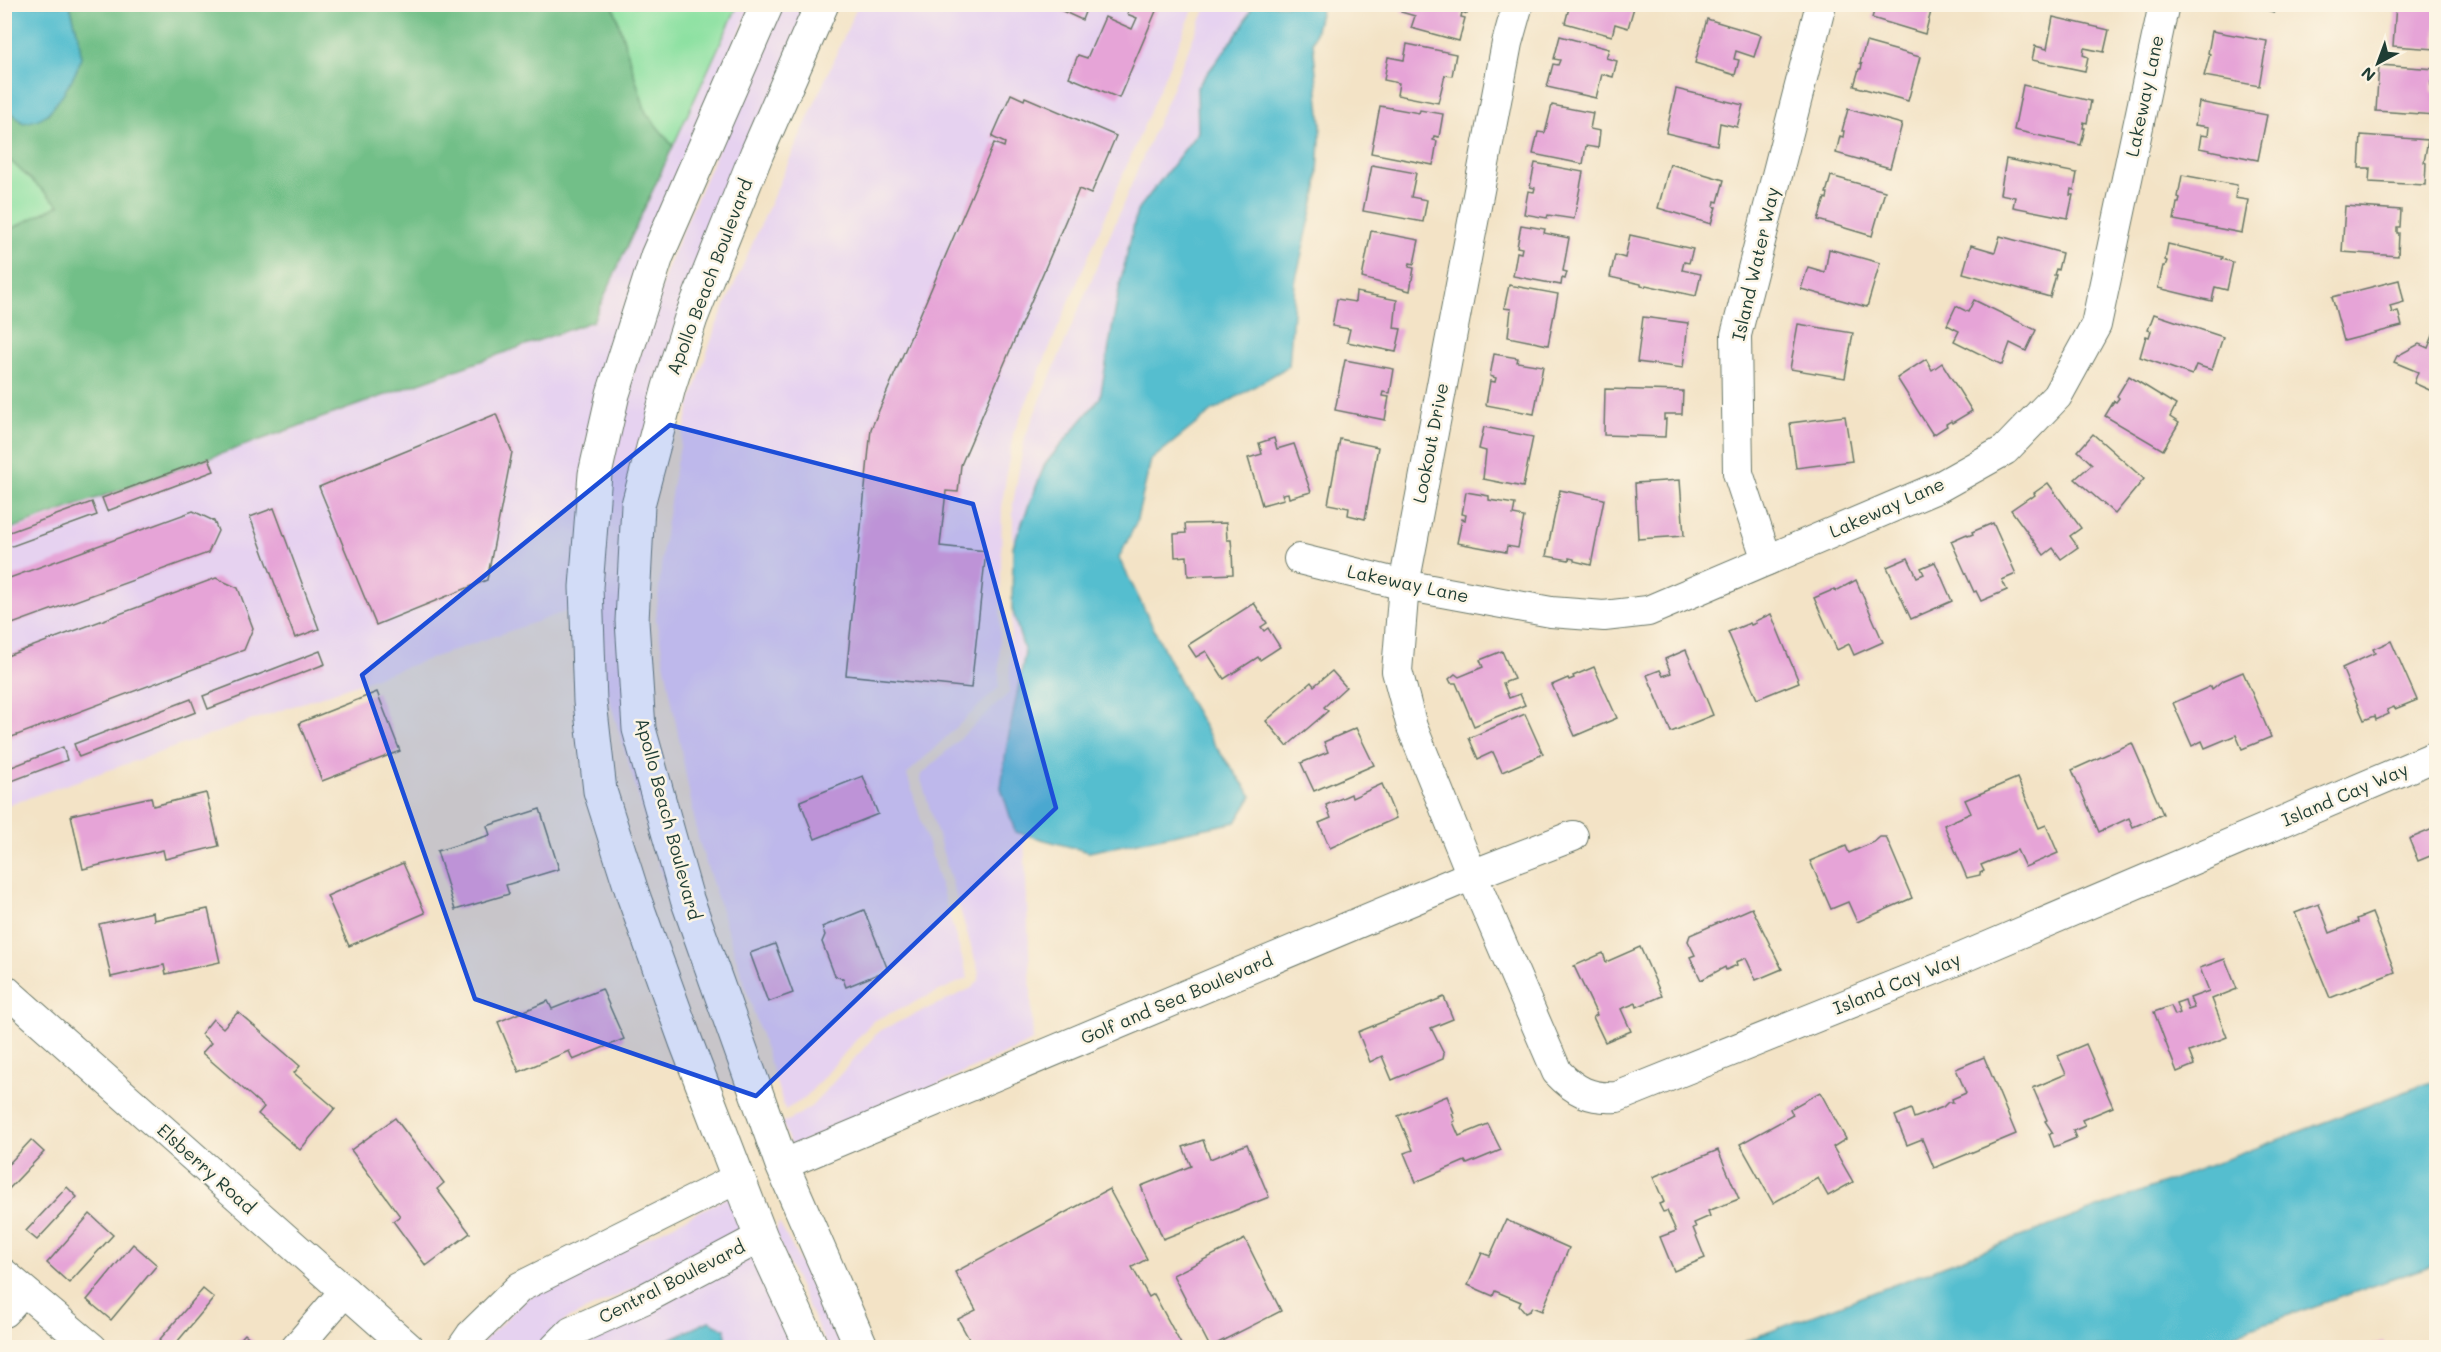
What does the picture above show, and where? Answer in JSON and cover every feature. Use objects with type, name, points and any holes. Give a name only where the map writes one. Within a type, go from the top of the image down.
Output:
[{"type":"main road","points":[[767,4],[657,256],[613,394],[596,474],[586,586],[590,702],[600,791],[638,908],[686,1042],[761,1237],[812,1347]]},
{"type":"main road","name":"Apollo Beach Boulevard","points":[[822,4],[691,318],[669,387],[638,505],[632,621],[639,729],[685,892],[782,1165],[861,1347]]},
{"type":"main road","points":[[638,908],[685,892]]},
{"type":"main road","points":[[761,1237],[782,1165]]},
{"type":"street","name":"Lookout Drive","points":[[1472,875],[1412,727],[1397,671],[1404,585],[1507,43],[1518,4]]},
{"type":"street","name":"Island Water Way","points":[[1767,560],[1738,473],[1736,335],[1821,4]]},
{"type":"street","name":"Lakeway Lane","points":[[1299,559],[1404,585],[1551,612],[1604,616],[1648,611],[1948,482],[2005,450],[2057,396],[2096,325],[2164,4]]},
{"type":"street","name":"Island Cay Way","points":[[1472,875],[1557,1072],[1572,1087],[1586,1095],[1602,1098],[1617,1097],[1945,965],[2436,756]]},
{"type":"street","name":"Golf and Sea Boulevard","points":[[782,1165],[1472,875],[1573,836]]},
{"type":"street","name":"Elsberry Road","points":[[4,989],[345,1291],[393,1342]]},
{"type":"street","points":[[462,1347],[471,1335],[520,1287],[738,1178]]},
{"type":"street","name":"Central Boulevard","points":[[555,1347],[571,1332],[644,1299],[761,1237]]},
{"type":"street","points":[[296,1347],[345,1291]]},
{"type":"street","points":[[11,1292],[92,1347]]},
{"type":"highlighted area","points":[[670,425],[973,504],[1056,808],[756,1096],[475,999],[362,675]]},
{"type":"shaded area","points":[[738,5],[752,5],[645,253],[573,609],[5,806],[4,531],[593,321]]},
{"type":"shaded area","points":[[781,5],[808,5],[625,503],[668,884],[665,885],[603,678],[600,586],[609,474],[626,396],[670,260]]},
{"type":"shaded area","points":[[858,5],[1195,5],[1013,434],[1002,503],[999,687],[907,774],[968,978],[873,1021],[804,1099],[785,1110],[698,838],[656,619],[663,547],[676,464],[691,401],[716,326]]},
{"type":"shaded area","points":[[1207,5],[1253,5],[1243,26],[1197,87],[1198,132],[1137,211],[1120,284],[1100,399],[1045,464],[1013,546],[1013,503],[1025,437]]},
{"type":"shaded area","points":[[1012,609],[1025,653],[1001,788],[1015,832],[1024,835],[1033,1040],[1039,1038],[930,1088],[791,1147],[782,1122],[790,1120],[812,1106],[879,1031],[972,988],[979,980],[979,973],[920,776],[1009,693]]},
{"type":"shaded area","points":[[730,1196],[743,1231],[639,1286],[567,1319],[537,1347],[477,1348],[527,1298]]},
{"type":"shaded area","points":[[779,1222],[845,1347],[827,1347],[775,1234]]},
{"type":"shaded area","points":[[753,1255],[796,1347],[727,1347],[725,1329],[661,1342],[653,1347],[573,1348]]},
{"type":"green space","points":[[70,5],[613,5],[646,113],[673,146],[593,321],[5,531],[5,232],[59,205],[5,156],[4,106],[23,123],[48,114],[74,74],[78,35]]},
{"type":"green space","points":[[613,5],[738,5],[673,146],[646,113]]},
{"type":"green space","points":[[5,156],[60,206],[5,232]]},
{"type":"water","points":[[4,5],[70,5],[78,36],[81,55],[73,77],[48,113],[30,122],[23,123],[5,106]]},
{"type":"water","points":[[1253,5],[1322,5],[1313,42],[1321,124],[1317,189],[1295,283],[1289,366],[1211,412],[1151,460],[1136,523],[1119,558],[1188,698],[1216,747],[1252,796],[1236,822],[1089,852],[1015,832],[1001,788],[1025,653],[1012,609],[1013,546],[1045,464],[1100,398],[1120,284],[1137,211],[1198,132],[1197,87],[1243,26]]},
{"type":"water","points":[[2436,1080],[2436,1264],[2197,1347],[1739,1347],[1745,1341]]},
{"type":"water","points":[[709,1321],[725,1329],[727,1347],[653,1347]]},
{"type":"building","points":[[1047,4],[1088,4],[1082,20]]},
{"type":"building","points":[[1131,4],[1159,4],[1119,98],[1069,77],[1078,55],[1087,58],[1105,17],[1132,29],[1137,18],[1127,14]]},
{"type":"building","points":[[1404,4],[1470,4],[1467,14],[1462,12],[1461,17],[1465,18],[1459,41],[1411,28],[1415,16],[1401,12]]},
{"type":"building","points":[[1570,4],[1635,4],[1628,28],[1615,24],[1612,36],[1565,23]]},
{"type":"building","points":[[1876,4],[1933,4],[1925,34],[1872,18]]},
{"type":"building","points":[[2244,4],[2276,4],[2274,12]]},
{"type":"building","points":[[2396,4],[2436,4],[2436,49],[2393,46]]},
{"type":"building","points":[[2053,17],[2109,30],[2104,52],[2084,48],[2083,55],[2088,57],[2085,71],[2032,60],[2035,46],[2047,49]]},
{"type":"building","points":[[1707,19],[1761,35],[1754,57],[1736,51],[1734,59],[1739,60],[1735,75],[1695,63]]},
{"type":"building","points":[[2212,31],[2267,41],[2259,86],[2204,76],[2210,54],[2208,53]]},
{"type":"building","points":[[1560,36],[1609,49],[1606,58],[1617,61],[1613,77],[1602,74],[1596,98],[1547,87],[1553,64],[1558,65],[1560,60],[1554,59]]},
{"type":"building","points":[[1866,42],[1920,57],[1908,101],[1854,86],[1859,69],[1861,69],[1862,64],[1860,63]]},
{"type":"building","points":[[1407,44],[1456,54],[1452,76],[1445,75],[1438,103],[1397,95],[1399,83],[1384,80],[1388,57],[1404,60]]},
{"type":"building","points":[[2379,65],[2436,69],[2436,83],[2431,82],[2431,92],[2436,92],[2436,115],[2376,111]]},
{"type":"building","points":[[2023,85],[2091,101],[2087,123],[2084,122],[2081,145],[2014,130]]},
{"type":"building","points":[[1676,89],[1743,105],[1737,127],[1720,123],[1717,145],[1666,133]]},
{"type":"building","points":[[1011,94],[1024,100],[1025,97],[1116,136],[1091,194],[1079,189],[961,465],[958,492],[946,491],[940,546],[986,551],[971,688],[846,675],[871,429],[994,143],[1004,147],[1005,143],[992,137]]},
{"type":"building","points":[[2199,102],[2267,115],[2258,160],[2199,148],[2201,135],[2208,136],[2209,127],[2195,125]]},
{"type":"building","points":[[1552,105],[1593,113],[1590,129],[1600,131],[1598,148],[1586,146],[1583,164],[1533,154],[1538,132],[1545,133]]},
{"type":"building","points":[[1380,106],[1419,113],[1420,110],[1443,114],[1439,137],[1434,136],[1433,140],[1437,141],[1433,165],[1371,153]]},
{"type":"building","points":[[1848,109],[1902,124],[1890,168],[1836,153],[1840,136],[1843,137],[1844,131],[1842,131]]},
{"type":"building","points":[[2361,135],[2428,140],[2424,162],[2426,163],[2425,185],[2369,182],[2370,168],[2359,168]]},
{"type":"building","points":[[2006,159],[2077,173],[2074,190],[2071,189],[2070,195],[2073,195],[2068,218],[2013,207],[2015,197],[2000,194]]},
{"type":"building","points":[[1535,163],[1583,172],[1574,219],[1524,214],[1528,191],[1534,192],[1535,188],[1530,187]]},
{"type":"building","points":[[1670,164],[1724,180],[1718,202],[1715,201],[1714,207],[1716,207],[1711,224],[1658,208]]},
{"type":"building","points":[[1372,165],[1416,173],[1411,197],[1427,200],[1423,222],[1363,211]]},
{"type":"building","points":[[2182,175],[2237,185],[2235,198],[2248,200],[2242,233],[2174,220],[2180,198],[2178,197]]},
{"type":"building","points":[[1831,176],[1885,191],[1872,236],[1818,220],[1825,198],[1827,199],[1828,193],[1826,193]]},
{"type":"building","points":[[2345,206],[2401,210],[2400,227],[2397,227],[2398,256],[2342,252]]},
{"type":"building","points":[[1521,225],[1545,229],[1544,233],[1569,238],[1563,271],[1567,272],[1565,279],[1562,278],[1561,285],[1513,276],[1517,252],[1521,253],[1522,248],[1517,247]]},
{"type":"building","points":[[1371,231],[1419,240],[1414,264],[1410,263],[1409,267],[1414,268],[1410,291],[1362,278]]},
{"type":"building","points":[[1630,235],[1693,249],[1689,263],[1684,262],[1682,270],[1701,274],[1696,296],[1646,285],[1645,287],[1610,277],[1615,255],[1625,258]]},
{"type":"building","points":[[2000,236],[2062,253],[2058,270],[2056,269],[2054,275],[2056,275],[2050,297],[1963,273],[1971,245],[1995,252]]},
{"type":"building","points":[[2168,244],[2223,257],[2222,259],[2233,262],[2227,290],[2215,287],[2212,301],[2158,288],[2163,266],[2167,261],[2165,260]]},
{"type":"building","points":[[1829,249],[1880,263],[1867,307],[1801,289],[1808,267],[1825,272]]},
{"type":"building","points":[[2399,280],[2404,302],[2390,306],[2392,313],[2398,311],[2402,326],[2344,341],[2332,297]]},
{"type":"building","points":[[1509,285],[1558,294],[1548,345],[1508,337],[1511,309],[1504,308]]},
{"type":"building","points":[[1356,292],[1397,300],[1394,328],[1401,329],[1396,352],[1347,342],[1350,329],[1332,326],[1337,299],[1355,302]]},
{"type":"building","points":[[1974,300],[2036,330],[2026,351],[2010,343],[2002,365],[1954,341],[1959,331],[1947,325],[1956,306],[1968,312]]},
{"type":"building","points":[[2154,314],[2223,337],[2212,370],[2196,365],[2192,375],[2140,357],[2146,336],[2149,337],[2151,331],[2148,330]]},
{"type":"building","points":[[1643,317],[1688,323],[1683,368],[1637,362]]},
{"type":"building","points":[[1798,324],[1853,333],[1845,378],[1790,369]]},
{"type":"building","points":[[2436,328],[2436,393],[2414,383],[2418,372],[2394,362],[2397,356],[2419,344],[2428,348]]},
{"type":"building","points":[[1494,354],[1518,358],[1517,362],[1543,366],[1534,414],[1486,405],[1490,381],[1495,382],[1496,378],[1490,376]]},
{"type":"building","points":[[1926,359],[1932,370],[1942,363],[1972,411],[1946,424],[1947,426],[1933,435],[1897,378]]},
{"type":"building","points":[[1345,360],[1394,369],[1390,393],[1383,392],[1382,396],[1389,397],[1385,420],[1335,410]]},
{"type":"building","points":[[2129,376],[2176,405],[2170,417],[2179,423],[2163,450],[2105,416],[2114,401],[2116,402],[2119,398],[2117,396]]},
{"type":"building","points":[[1605,389],[1683,391],[1682,414],[1664,414],[1665,437],[1604,435]]},
{"type":"building","points":[[496,414],[512,452],[487,580],[376,625],[319,487]]},
{"type":"building","points":[[1845,416],[1852,461],[1796,468],[1790,423]]},
{"type":"building","points":[[1484,427],[1533,437],[1523,487],[1483,479],[1486,451],[1479,449]]},
{"type":"building","points":[[2093,434],[2144,479],[2115,514],[2075,479],[2092,464],[2078,451]]},
{"type":"building","points":[[1274,438],[1277,449],[1294,444],[1311,492],[1289,498],[1288,493],[1282,494],[1284,499],[1262,505],[1248,458],[1262,454],[1259,443]]},
{"type":"building","points":[[1340,439],[1378,447],[1365,519],[1348,515],[1349,508],[1328,504]]},
{"type":"building","points":[[209,458],[214,471],[107,511],[102,498]]},
{"type":"building","points":[[1680,480],[1684,536],[1638,539],[1635,483]]},
{"type":"building","points":[[2048,483],[2081,528],[2070,536],[2078,547],[2061,559],[2053,548],[2044,555],[2011,510],[2031,498]]},
{"type":"building","points":[[1560,490],[1604,499],[1591,565],[1569,558],[1569,560],[1546,556]]},
{"type":"building","points":[[1466,492],[1489,496],[1489,500],[1515,504],[1513,515],[1524,517],[1518,548],[1507,546],[1506,552],[1457,543],[1462,519],[1465,520],[1466,515],[1462,514]]},
{"type":"building","points":[[92,502],[97,515],[4,549],[4,534]]},
{"type":"building","points":[[274,508],[319,629],[295,638],[250,517]]},
{"type":"building","points":[[193,511],[214,521],[218,531],[208,553],[4,627],[4,580]]},
{"type":"building","points":[[1226,523],[1227,540],[1231,540],[1233,574],[1188,576],[1187,556],[1175,557],[1174,534],[1186,533],[1185,524]]},
{"type":"building","points":[[1993,523],[2016,574],[2002,580],[2007,590],[1981,601],[1976,591],[1974,592],[1951,541],[1967,534],[1968,536],[1973,534],[1972,532]]},
{"type":"building","points":[[1908,558],[1917,577],[1924,574],[1921,568],[1935,562],[1952,601],[1911,619],[1887,567]]},
{"type":"building","points":[[216,578],[238,588],[253,628],[244,650],[4,740],[4,657]]},
{"type":"building","points":[[1856,580],[1883,642],[1854,655],[1849,644],[1837,650],[1814,598],[1835,589],[1836,591]]},
{"type":"building","points":[[1254,603],[1267,623],[1261,627],[1264,631],[1268,628],[1280,647],[1260,660],[1258,657],[1224,679],[1206,651],[1196,657],[1188,645]]},
{"type":"building","points":[[1771,614],[1799,682],[1757,699],[1728,632],[1750,623],[1751,625],[1756,623],[1755,621]]},
{"type":"building","points":[[2391,641],[2417,700],[2387,710],[2389,714],[2376,720],[2375,716],[2364,720],[2342,668],[2375,653],[2373,649]]},
{"type":"building","points":[[1686,650],[1713,715],[1671,732],[1647,675],[1660,670],[1663,676],[1671,673],[1665,659]]},
{"type":"building","points":[[320,651],[325,664],[208,709],[203,696]]},
{"type":"building","points":[[1502,651],[1514,679],[1503,683],[1509,698],[1520,694],[1525,705],[1474,726],[1456,683],[1451,683],[1449,679],[1455,674],[1459,677],[1483,667],[1480,660]]},
{"type":"building","points":[[1594,667],[1617,718],[1575,736],[1552,685],[1568,678],[1569,680],[1574,678],[1573,676]]},
{"type":"building","points":[[1332,671],[1346,687],[1324,707],[1328,711],[1287,746],[1266,721],[1311,682],[1314,686]]},
{"type":"building","points":[[2243,672],[2271,737],[2242,749],[2236,735],[2205,748],[2202,741],[2192,746],[2173,703],[2211,686],[2212,689],[2222,681]]},
{"type":"building","points":[[377,692],[400,751],[322,781],[299,723]]},
{"type":"building","points":[[191,699],[196,712],[79,757],[74,744]]},
{"type":"building","points":[[1525,714],[1543,754],[1502,772],[1493,752],[1478,759],[1469,738]]},
{"type":"building","points":[[1356,728],[1374,765],[1314,791],[1301,763],[1328,752],[1324,742]]},
{"type":"building","points":[[2132,743],[2163,814],[2133,827],[2129,818],[2099,832],[2072,770]]},
{"type":"building","points":[[63,747],[67,760],[4,784],[4,770]]},
{"type":"building","points":[[863,776],[878,814],[815,839],[800,801]]},
{"type":"building","points":[[2017,778],[2039,828],[2046,825],[2058,853],[2025,867],[2017,850],[1981,865],[1984,871],[1980,875],[1967,878],[1944,825],[1971,813],[1965,800]]},
{"type":"building","points":[[1382,784],[1396,818],[1330,848],[1319,823],[1331,818],[1326,805],[1351,794],[1352,798]]},
{"type":"building","points":[[206,793],[219,846],[165,859],[163,850],[83,869],[71,815],[151,797],[153,806]]},
{"type":"building","points":[[540,809],[559,869],[506,885],[509,894],[455,910],[437,851],[490,835],[487,826]]},
{"type":"building","points":[[2435,828],[2436,858],[2435,854],[2418,861],[2409,839]]},
{"type":"building","points":[[1880,837],[1886,837],[1912,898],[1857,922],[1848,902],[1831,909],[1810,861],[1846,846],[1849,853]]},
{"type":"building","points":[[403,863],[425,913],[349,946],[327,896]]},
{"type":"building","points":[[2319,904],[2330,933],[2358,922],[2357,919],[2372,913],[2395,972],[2330,998],[2295,913]]},
{"type":"building","points":[[1752,908],[1782,969],[1756,980],[1746,958],[1736,962],[1737,965],[1726,970],[1725,967],[1701,980],[1690,957],[1695,955],[1688,941],[1690,935]]},
{"type":"building","points":[[208,909],[220,962],[166,974],[164,965],[111,977],[99,924],[153,912],[154,920]]},
{"type":"building","points":[[864,910],[888,970],[846,987],[843,979],[835,976],[822,942],[825,935],[822,927]]},
{"type":"building","points":[[775,944],[793,993],[768,1002],[750,953]]},
{"type":"building","points":[[1640,947],[1662,996],[1637,1007],[1636,1003],[1621,1009],[1631,1031],[1605,1042],[1593,1017],[1597,1015],[1574,966],[1603,953],[1606,962]]},
{"type":"building","points":[[2225,959],[2237,989],[2212,999],[2227,1037],[2189,1052],[2194,1065],[2177,1072],[2154,1012],[2171,1006],[2175,1015],[2180,1013],[2176,1003],[2185,1000],[2188,1010],[2194,1008],[2190,998],[2209,991],[2200,968]]},
{"type":"building","points":[[602,989],[624,1039],[573,1060],[569,1051],[519,1072],[498,1022],[548,1001],[552,1009]]},
{"type":"building","points":[[1444,997],[1453,1019],[1431,1028],[1444,1054],[1443,1059],[1392,1080],[1382,1056],[1370,1062],[1358,1032]]},
{"type":"building","points":[[238,1012],[300,1066],[294,1073],[335,1108],[300,1150],[258,1114],[264,1107],[202,1053],[211,1043],[201,1034],[213,1019],[223,1028]]},
{"type":"building","points":[[2086,1044],[2113,1107],[2082,1120],[2085,1126],[2073,1131],[2076,1138],[2054,1147],[2049,1134],[2053,1133],[2045,1121],[2047,1120],[2033,1088],[2066,1074],[2058,1056]]},
{"type":"building","points":[[1984,1057],[2016,1134],[1934,1168],[1922,1139],[1907,1145],[1895,1116],[1911,1109],[1914,1118],[1943,1107],[1948,1102],[1953,1102],[1952,1099],[1966,1093],[1956,1069]]},
{"type":"building","points":[[1820,1092],[1846,1139],[1833,1147],[1853,1182],[1828,1196],[1818,1178],[1773,1203],[1740,1144],[1793,1115],[1790,1109]]},
{"type":"building","points":[[1447,1096],[1454,1113],[1452,1114],[1455,1121],[1453,1122],[1459,1136],[1488,1124],[1501,1150],[1467,1164],[1465,1161],[1416,1182],[1404,1153],[1413,1150],[1398,1116]]},
{"type":"building","points":[[395,1118],[444,1183],[437,1189],[470,1233],[426,1266],[393,1221],[400,1216],[351,1150]]},
{"type":"building","points":[[31,1140],[44,1152],[4,1194],[4,1169]]},
{"type":"building","points":[[1203,1140],[1210,1159],[1247,1144],[1269,1197],[1163,1239],[1141,1186],[1191,1166],[1183,1147]]},
{"type":"building","points":[[1718,1150],[1739,1199],[1708,1211],[1710,1216],[1694,1223],[1696,1227],[1693,1228],[1705,1258],[1674,1271],[1660,1237],[1676,1231],[1667,1211],[1663,1212],[1659,1204],[1664,1202],[1653,1177]]},
{"type":"building","points":[[67,1187],[77,1197],[37,1240],[26,1231]]},
{"type":"building","points":[[1109,1189],[1147,1259],[1132,1267],[1149,1297],[1154,1294],[1183,1348],[974,1348],[958,1319],[976,1310],[955,1272]]},
{"type":"building","points":[[90,1214],[113,1235],[69,1283],[47,1263]]},
{"type":"building","points":[[1506,1220],[1569,1248],[1542,1311],[1532,1307],[1525,1313],[1519,1306],[1521,1302],[1495,1291],[1493,1296],[1468,1285],[1482,1253],[1490,1256]]},
{"type":"building","points":[[1245,1239],[1281,1311],[1210,1347],[1173,1275]]},
{"type":"building","points":[[133,1244],[157,1265],[111,1320],[87,1300]]},
{"type":"building","points":[[203,1289],[214,1298],[172,1348],[158,1348],[155,1345]]},
{"type":"building","points":[[245,1334],[254,1342],[248,1348],[232,1348]]},
{"type":"building","points":[[2384,1341],[2386,1348],[2368,1348],[2368,1347]]}]
